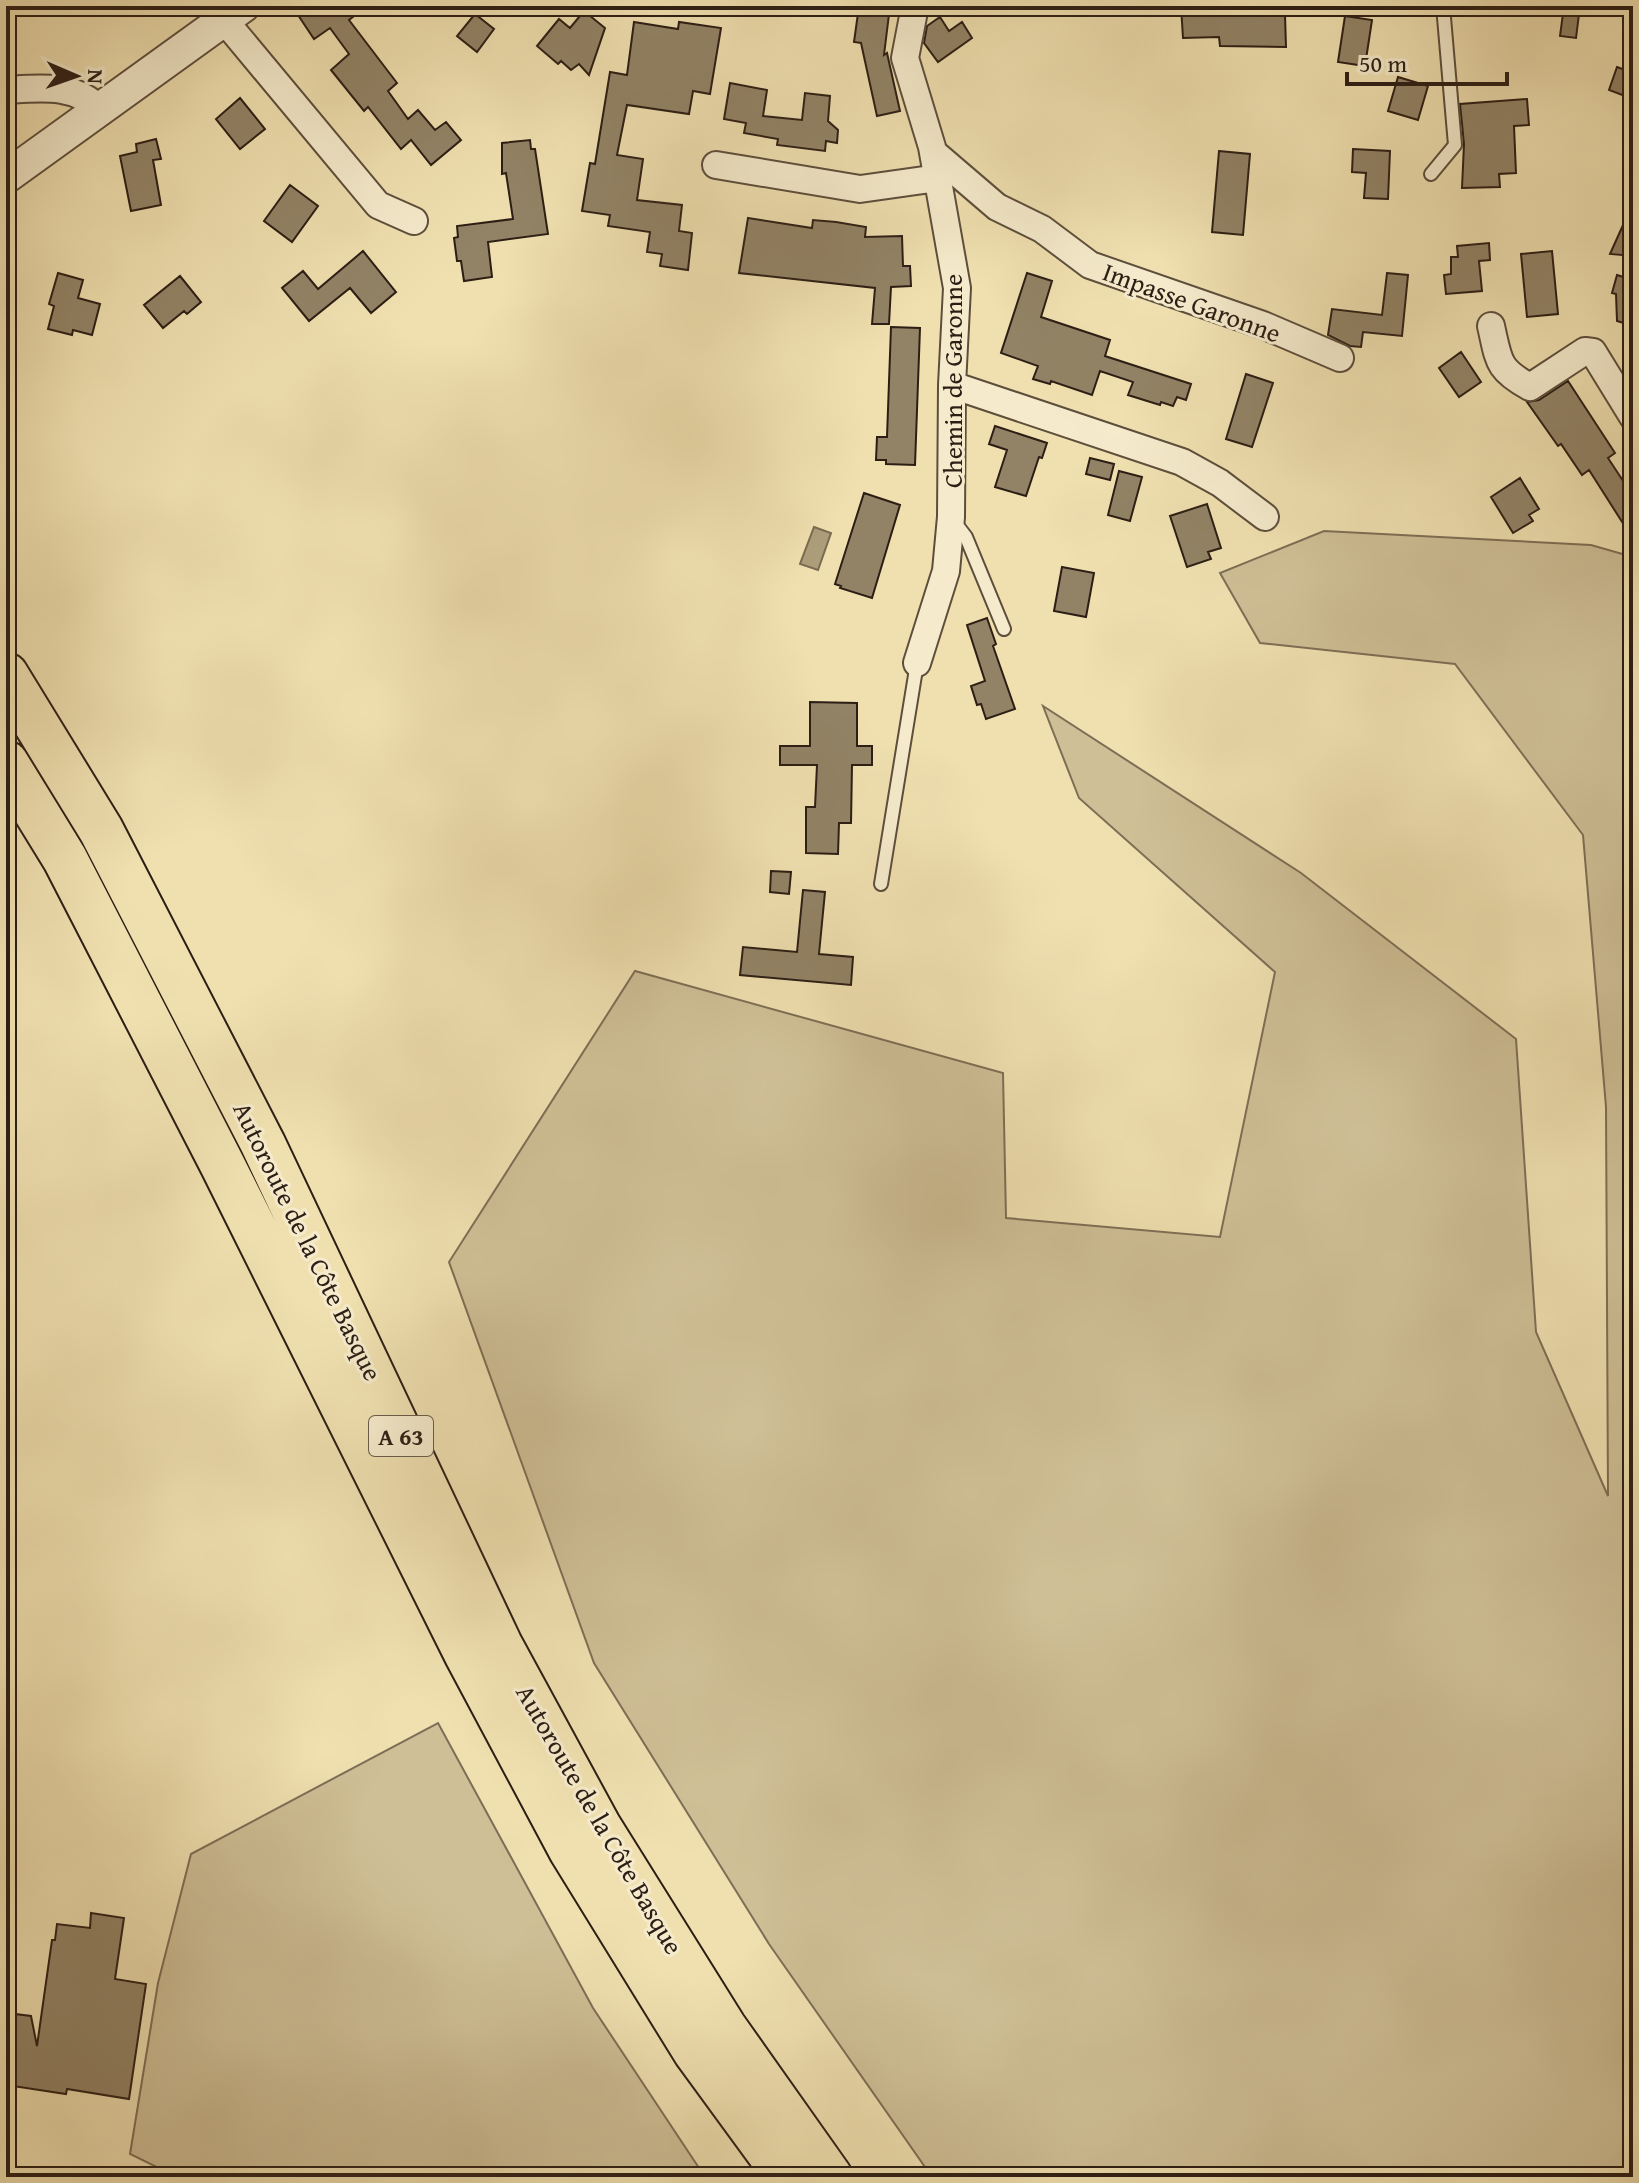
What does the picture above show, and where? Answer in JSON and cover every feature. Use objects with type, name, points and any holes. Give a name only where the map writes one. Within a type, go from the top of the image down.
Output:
[{"type":"highway","name":"Autoroute de la Côte Basque","points":[[6,675],[101,830],[235,1089],[500,1645],[599,1827],[724,2027],[830,2177]]},
{"type":"highway","name":"Autoroute de la Côte Basque","points":[[6,763],[65,859],[222,1164],[467,1655],[571,1850],[695,2051],[787,2177]]},
{"type":"street","name":"Chemin de Garonne","points":[[915,6],[905,58],[936,166],[957,288],[952,385],[951,517],[946,571],[917,663]]},
{"type":"street","points":[[6,177],[234,13],[378,205],[414,221]]},
{"type":"street","points":[[6,90],[49,87],[71,90],[91,100],[100,110]]},
{"type":"street","points":[[716,165],[860,189],[936,166]]},
{"type":"street","name":"Impasse Garonne","points":[[936,166],[997,207],[1042,229],[1090,265],[1263,325],[1340,358]]},
{"type":"street","points":[[1491,326],[1498,360],[1507,375],[1530,387],[1585,351],[1593,352],[1633,417]]},
{"type":"street","points":[[952,385],[1182,462],[1220,483],[1265,517]]},
{"type":"lane","points":[[1431,174],[1455,145],[1443,6]]},
{"type":"lane","points":[[951,517],[966,537],[1004,629]]},
{"type":"lane","points":[[881,884],[917,663]]},
{"type":"shaded area","points":[[814,527],[831,533],[818,570],[800,564]]},
{"type":"shaded area","points":[[1324,531],[1591,545],[1633,557],[1633,2177],[932,2177],[769,1944],[594,1663],[449,1262],[635,971],[1003,1073],[1006,1218],[1220,1237],[1275,972],[1079,798],[1043,706],[1301,873],[1516,1039],[1536,1332],[1608,1496],[1606,1107],[1583,835],[1455,664],[1260,643],[1220,573]]},
{"type":"shaded area","points":[[438,1723],[593,2008],[705,2177],[177,2177],[130,2154],[158,1983],[191,1854]]},
{"type":"building","points":[[310,6],[367,6],[349,20],[397,83],[388,91],[408,119],[418,110],[435,130],[446,122],[461,140],[431,165],[411,140],[401,149],[368,107],[364,111],[331,70],[349,54],[330,28],[314,39],[298,15]]},
{"type":"building","points":[[859,6],[890,6],[884,55],[887,53],[900,111],[877,116],[861,43],[854,42]]},
{"type":"building","points":[[1181,6],[1218,6],[1218,11],[1255,9],[1255,16],[1285,15],[1286,47],[1220,46],[1219,37],[1183,38]]},
{"type":"building","points":[[1564,6],[1580,6],[1576,38],[1560,36]]},
{"type":"building","points":[[584,11],[605,28],[589,75],[579,64],[571,70],[561,61],[558,64],[537,46],[559,19],[570,28]]},
{"type":"building","points":[[475,14],[494,29],[477,52],[457,36]]},
{"type":"building","points":[[1345,16],[1372,20],[1365,66],[1338,62]]},
{"type":"building","points":[[940,17],[949,31],[962,22],[972,38],[938,62],[924,43],[927,26]]},
{"type":"building","points":[[634,22],[678,29],[679,22],[721,28],[710,94],[693,91],[689,114],[627,105],[617,155],[643,159],[637,200],[682,205],[679,231],[692,233],[688,270],[660,266],[662,254],[647,252],[650,232],[608,226],[610,215],[582,211],[590,163],[595,164],[610,72],[627,75]]},
{"type":"building","points":[[1617,67],[1633,73],[1633,99],[1609,90]]},
{"type":"building","points":[[1398,77],[1428,86],[1418,120],[1388,111]]},
{"type":"building","points":[[730,83],[767,90],[763,116],[802,120],[805,93],[830,96],[828,121],[838,130],[837,143],[826,141],[825,151],[777,145],[778,139],[744,133],[746,123],[724,119]]},
{"type":"building","points":[[240,98],[265,129],[240,149],[216,119]]},
{"type":"building","points":[[1527,99],[1529,125],[1514,126],[1516,173],[1499,174],[1500,187],[1462,188],[1464,144],[1460,104]]},
{"type":"building","points":[[156,139],[161,159],[153,160],[161,205],[131,211],[120,156],[137,152],[136,144]]},
{"type":"building","points":[[530,140],[531,149],[535,149],[548,234],[488,242],[492,277],[464,281],[454,238],[458,237],[457,226],[513,219],[506,173],[502,174],[502,143]]},
{"type":"building","points":[[1353,149],[1390,151],[1388,199],[1364,198],[1366,173],[1352,172]]},
{"type":"building","points":[[1219,151],[1250,154],[1243,235],[1212,232]]},
{"type":"building","points":[[290,185],[318,206],[292,242],[264,221]]},
{"type":"building","points":[[1633,203],[1633,256],[1610,254]]},
{"type":"building","points":[[748,218],[812,228],[813,220],[836,222],[866,227],[865,237],[902,236],[903,266],[910,266],[911,286],[891,287],[889,324],[872,324],[875,288],[739,273]]},
{"type":"building","points":[[1489,243],[1490,260],[1479,261],[1482,291],[1446,294],[1444,275],[1451,274],[1451,257],[1458,257],[1457,246]]},
{"type":"building","points":[[363,251],[396,292],[371,313],[350,288],[309,321],[282,288],[303,271],[318,289]]},
{"type":"building","points":[[1552,251],[1558,314],[1527,317],[1521,254]]},
{"type":"building","points":[[58,273],[83,280],[78,298],[100,304],[92,335],[73,330],[72,335],[48,329],[54,306],[49,304]]},
{"type":"building","points":[[1027,273],[1052,281],[1041,317],[1110,340],[1105,356],[1191,384],[1186,400],[1177,397],[1173,406],[1161,402],[1160,405],[1128,395],[1133,382],[1100,371],[1092,395],[1051,381],[1050,384],[1033,379],[1038,366],[1001,353]]},
{"type":"building","points":[[1387,273],[1408,275],[1402,336],[1363,332],[1361,347],[1350,346],[1328,335],[1332,309],[1382,315]]},
{"type":"building","points":[[1617,275],[1633,280],[1633,326],[1617,321],[1616,294],[1612,293]]},
{"type":"building","points":[[180,276],[201,302],[163,328],[144,305]]},
{"type":"building","points":[[891,327],[920,328],[915,465],[886,464],[886,460],[876,460],[877,437],[887,437]]},
{"type":"building","points":[[1461,352],[1481,382],[1459,397],[1439,368]]},
{"type":"building","points":[[1246,374],[1273,383],[1252,447],[1226,439]]},
{"type":"building","points":[[1568,381],[1615,453],[1608,458],[1633,496],[1633,539],[1589,470],[1582,475],[1527,402],[1539,400]]},
{"type":"building","points":[[995,426],[1047,443],[1026,496],[995,487],[1007,450],[989,444]]},
{"type":"building","points":[[1090,458],[1114,464],[1110,480],[1086,474]]},
{"type":"building","points":[[1119,471],[1142,477],[1130,521],[1108,515]]},
{"type":"building","points":[[1520,478],[1539,509],[1529,515],[1533,521],[1513,533],[1491,497]]},
{"type":"building","points":[[864,493],[900,505],[872,598],[835,584]]},
{"type":"building","points":[[1207,504],[1221,548],[1208,552],[1211,559],[1187,567],[1170,516]]},
{"type":"building","points":[[1062,567],[1094,573],[1086,617],[1054,611]]},
{"type":"building","points":[[987,618],[996,644],[993,646],[1015,709],[986,719],[981,704],[977,705],[971,686],[985,681],[967,625]]},
{"type":"building","points":[[810,702],[857,703],[857,746],[872,746],[872,765],[852,765],[851,823],[839,823],[838,854],[806,853],[806,807],[815,807],[817,765],[780,765],[780,746],[810,746]]},
{"type":"building","points":[[771,871],[791,872],[789,894],[770,892]]},
{"type":"building","points":[[803,890],[825,892],[819,954],[853,957],[851,985],[740,975],[743,947],[797,952]]},
{"type":"building","points":[[91,1913],[124,1918],[115,1979],[146,1984],[129,2099],[67,2089],[66,2094],[6,2085],[6,2013],[31,2016],[37,2046],[57,1924],[90,1928]]}]
